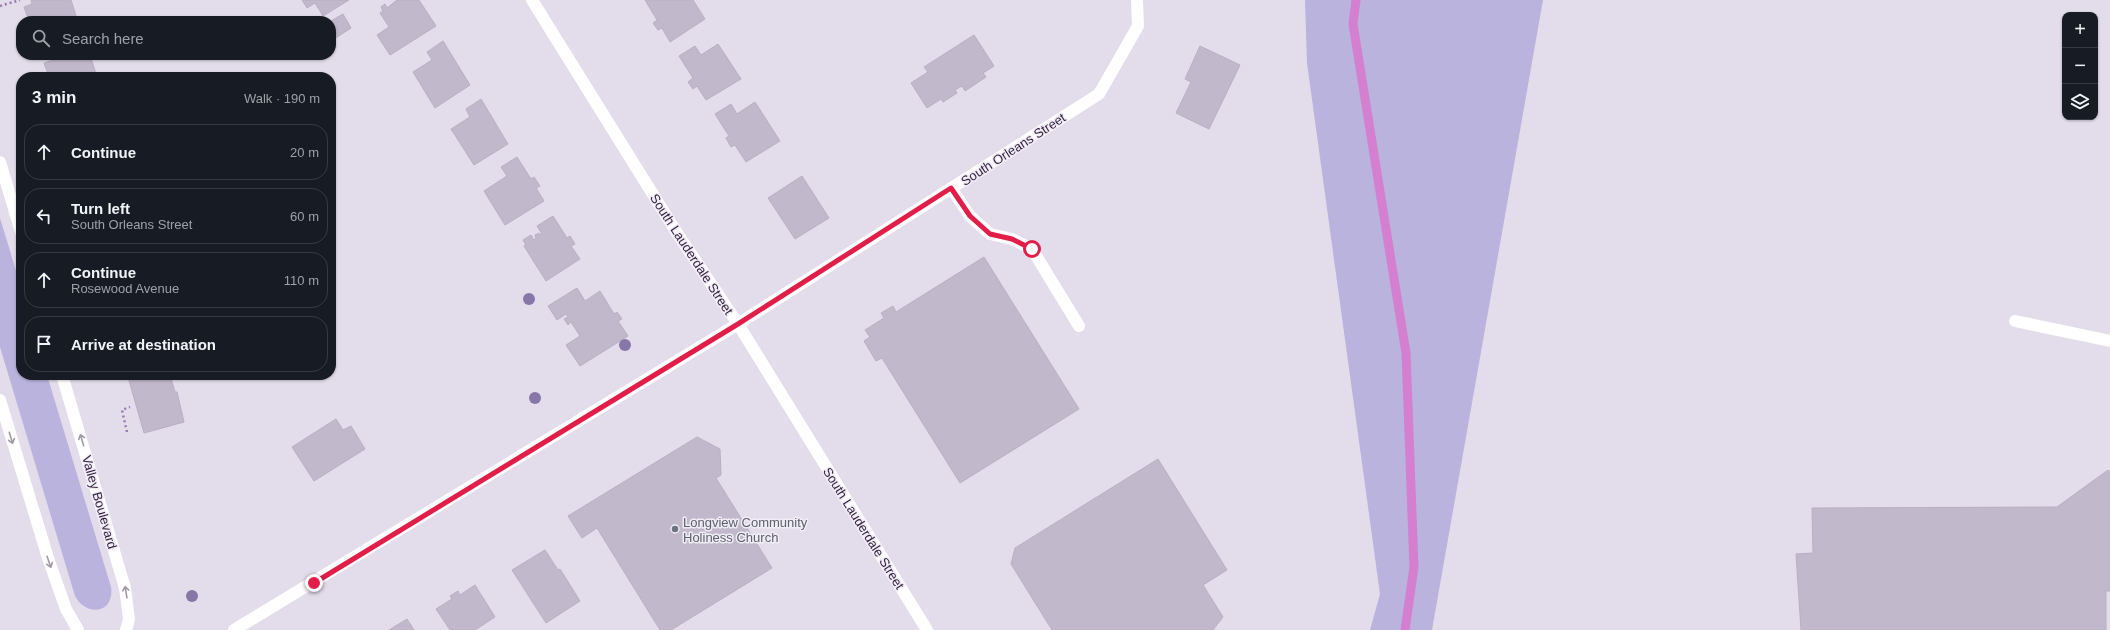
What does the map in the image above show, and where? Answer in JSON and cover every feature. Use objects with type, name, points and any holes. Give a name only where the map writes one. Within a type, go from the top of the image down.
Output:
[{"type":"street","name":"South Lauderdale Street","points":[[532,0],[677,233],[738,324],[927,630]]},
{"type":"street","name":"South Orleans Street","points":[[234,630],[738,324],[1099,94],[1138,26],[1137,0]]},
{"type":"street","points":[[0,162],[16,215]]},
{"type":"street","points":[[951,188],[970,216],[990,234],[1012,239],[1032,249],[1079,326]]},
{"type":"street","points":[[2015,321],[2110,341]]},
{"type":"street","name":"Valley Boulevard","points":[[63,380],[125,588],[129,619],[126,630]]},
{"type":"street","points":[[0,400],[48,558],[66,609],[78,630]]},
{"type":"path","points":[[0,6],[20,0]]},
{"type":"path","points":[[127,432],[122,410],[130,407]]},
{"type":"shaded area","points":[[1305,0],[1543,0],[1432,630],[1370,630],[1380,594],[1307,63]]},
{"type":"shaded area","points":[[0,218],[16,271],[16,380],[49,380],[111,587],[109,603],[99,610],[92,610],[86,607],[80,603],[75,596],[0,347]]},
{"type":"building","points":[[31,0],[71,0],[76,16],[27,16],[24,7],[32,4]]},
{"type":"building","points":[[302,0],[349,0],[323,16],[315,3],[307,8]]},
{"type":"building","points":[[397,0],[419,0],[436,26],[390,55],[377,35],[389,27],[380,13],[383,11],[381,7],[385,4],[387,8]]},
{"type":"building","points":[[645,0],[693,0],[705,19],[670,42],[662,28],[658,30],[653,23],[657,20]]},
{"type":"building","points":[[343,14],[351,28],[336,38],[336,18]]},
{"type":"building","points":[[974,35],[994,66],[983,73],[986,77],[965,91],[962,86],[955,90],[957,93],[943,102],[941,99],[927,108],[911,83],[928,72],[924,67]]},
{"type":"building","points":[[443,41],[470,85],[435,108],[413,72],[432,60],[427,52]]},
{"type":"building","points":[[718,44],[741,79],[706,100],[697,86],[693,89],[688,82],[693,78],[679,56],[695,46],[701,55]]},
{"type":"building","points":[[1200,46],[1240,65],[1209,129],[1176,113],[1191,82],[1185,79]]},
{"type":"building","points":[[53,60],[92,60],[95,72],[47,72],[44,63]]},
{"type":"building","points":[[481,99],[508,144],[474,165],[451,129],[470,117],[466,109]]},
{"type":"building","points":[[755,102],[780,141],[746,162],[735,145],[731,147],[726,138],[729,136],[715,114],[731,104],[737,114]]},
{"type":"building","points":[[517,157],[531,179],[534,177],[540,186],[536,188],[544,201],[505,225],[484,191],[507,176],[501,167]]},
{"type":"building","points":[[802,176],[829,218],[795,239],[768,198]]},
{"type":"building","points":[[553,216],[567,238],[570,236],[575,244],[571,246],[580,259],[546,281],[524,246],[526,245],[523,240],[531,235],[534,240],[536,238],[535,235],[539,233],[540,235],[542,234],[537,226]]},
{"type":"building","points":[[984,257],[1079,409],[960,483],[882,358],[876,361],[864,341],[870,337],[865,330],[884,318],[881,313],[893,306],[896,312]]},
{"type":"building","points":[[577,288],[585,301],[600,291],[614,314],[617,312],[622,319],[618,321],[628,336],[580,366],[566,345],[580,336],[571,322],[568,325],[564,319],[568,317],[566,314],[557,320],[548,306]]},
{"type":"building","points":[[129,380],[171,380],[175,392],[177,392],[184,422],[144,433]]},
{"type":"building","points":[[336,419],[343,430],[351,426],[365,449],[314,481],[292,447]]},
{"type":"building","points":[[697,437],[720,449],[721,475],[716,478],[772,568],[671,630],[660,630],[597,528],[582,538],[568,516]]},
{"type":"building","points":[[1158,459],[1227,570],[1203,585],[1223,617],[1213,630],[1052,630],[1011,564],[1015,548]]},
{"type":"building","points":[[2108,470],[2110,472],[2110,591],[2106,591],[2106,630],[1801,630],[1796,554],[1813,553],[1812,508],[2057,507]]},
{"type":"building","points":[[545,550],[558,570],[560,569],[580,601],[546,623],[512,570]]},
{"type":"building","points":[[475,585],[495,617],[475,630],[450,630],[436,609],[452,599],[450,596],[458,591],[460,595]]},
{"type":"building","points":[[407,619],[414,630],[389,630]]},
{"type":"waterway","points":[[1356,0],[1353,24],[1406,353],[1414,567],[1405,630]]},
{"type":"place","name":"Longview Community Holiness Church","points":[[675,529]]},
{"type":"route","points":[[314,583],[738,324],[951,188],[970,216],[990,234],[1012,239],[1032,249]]}]
